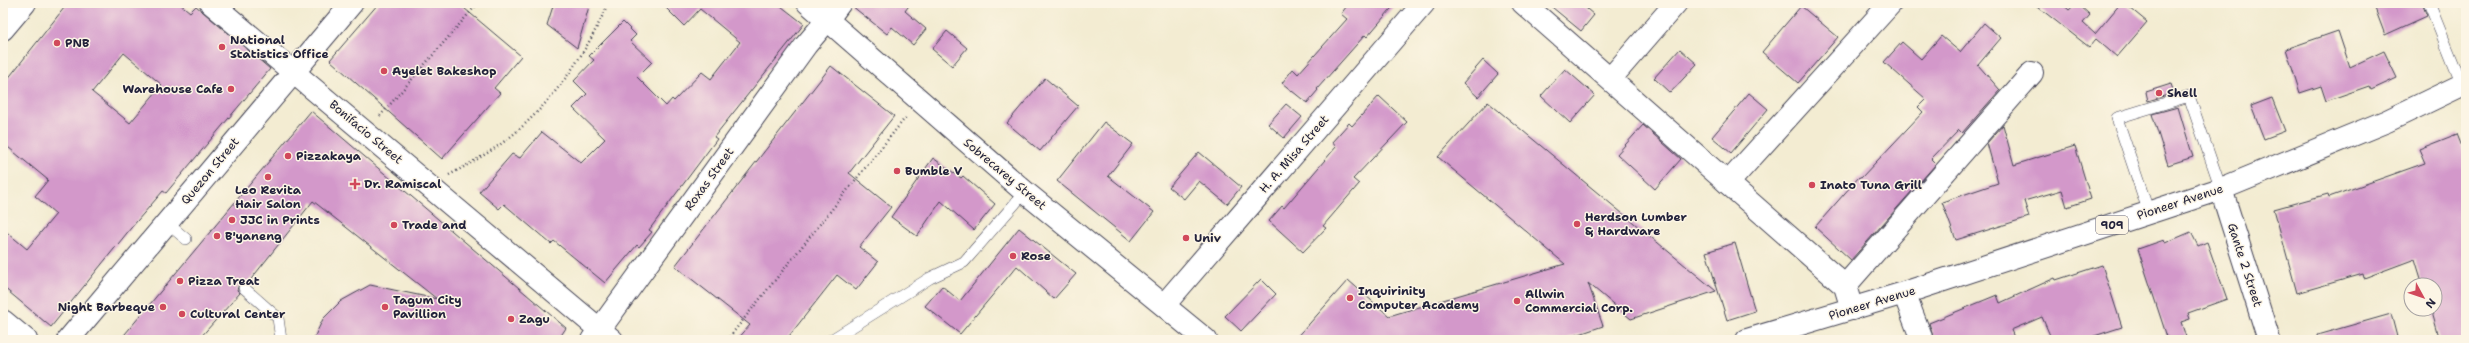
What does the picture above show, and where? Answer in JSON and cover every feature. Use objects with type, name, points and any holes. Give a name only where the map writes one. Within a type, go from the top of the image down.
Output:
[{"type":"main road","points":[[3,29],[25,3]]},
{"type":"main road","name":"Bonifacio Street","points":[[211,3],[367,132],[601,337]]},
{"type":"main road","name":"Quezon Street","points":[[68,340],[352,3]]},
{"type":"main road","name":"Sobrecarey Street","points":[[808,3],[834,11],[919,100],[1025,192],[1164,304],[1206,340]]},
{"type":"main road","name":"H. A. Misa Street","points":[[1164,304],[1424,3]]},
{"type":"main road","points":[[1524,3],[1846,286],[1852,309]]},
{"type":"main road","points":[[1611,78],[1676,3]]},
{"type":"main road","points":[[1728,183],[1857,43],[1891,3]]},
{"type":"main road","name":"Roxas Street","points":[[601,337],[806,45],[834,11]]},
{"type":"main road","points":[[1846,286],[2032,73]]},
{"type":"main road","name":"Pioneer Avenue","points":[[1747,340],[1904,293],[2221,189],[2387,121],[2464,84]]},
{"type":"main road","name":"Gante 2 Street","points":[[2221,189],[2269,340]]},
{"type":"main road","points":[[1904,293],[1922,340]]},
{"type":"main road","points":[[3,321],[26,340]]},
{"type":"lane","points":[[2429,3],[2464,84]]},
{"type":"lane","points":[[2149,213],[2117,118],[2189,96],[2221,189]]},
{"type":"lane","points":[[831,340],[930,278],[964,262],[1025,192]]},
{"type":"lane","points":[[167,223],[186,239]]},
{"type":"lane","points":[[244,288],[278,318],[281,340]]},
{"type":"path","points":[[367,132],[478,3]]},
{"type":"path","points":[[430,186],[493,150],[536,113],[568,74],[596,31],[608,3]]},
{"type":"path","points":[[727,340],[919,100]]},
{"type":"building","points":[[68,3],[179,3],[190,12],[196,6],[270,69],[166,193],[163,191],[131,228],[51,327],[3,287],[3,229],[27,249],[56,214],[35,196],[48,180],[3,143],[3,85]],"holes":[[[124,53],[162,85],[130,123],[92,92]]]},
{"type":"building","points":[[379,3],[458,3],[521,56],[494,88],[500,93],[442,159],[330,60]]},
{"type":"building","points":[[554,3],[590,3],[577,48],[547,25]]},
{"type":"building","points":[[661,3],[777,3],[804,24],[714,137],[717,139],[649,230],[652,232],[639,247],[637,245],[605,283],[554,241],[551,244],[504,204],[499,209],[479,192],[512,154],[520,158],[542,132],[581,163],[605,139],[573,108],[587,94],[574,81],[594,60],[589,56],[623,22],[636,35],[630,41],[652,62],[637,77],[666,106],[672,99],[674,101],[702,72],[711,79],[740,42],[700,9],[684,26]]},
{"type":"building","points":[[852,3],[911,3],[905,11],[926,29],[913,45],[892,27],[887,34],[852,6]]},
{"type":"building","points":[[1349,3],[1396,3],[1367,37],[1365,35],[1317,89],[1318,90],[1307,103],[1282,83],[1293,69],[1298,74],[1347,19],[1341,14]]},
{"type":"building","points":[[1547,3],[1580,3],[1594,15],[1581,31]]},
{"type":"building","points":[[2033,3],[2061,3],[2069,10],[2077,3],[2090,15],[2083,23],[2095,34],[2121,3],[2124,3],[2147,22],[2117,57],[2096,39],[2089,47]]},
{"type":"building","points":[[2373,3],[2422,3],[2427,16],[2385,35]]},
{"type":"building","points":[[1801,6],[1838,37],[1798,83],[1762,52]]},
{"type":"building","points":[[1984,23],[2001,38],[1978,65],[2000,90],[1962,133],[1959,130],[1931,159],[1936,164],[1851,260],[1815,227],[1859,177],[1861,178],[1923,112],[1918,107],[1926,99],[1884,62],[1902,42],[1921,59],[1941,36],[1960,52]]},
{"type":"building","points":[[947,31],[967,48],[952,66],[932,49]]},
{"type":"building","points":[[2338,31],[2350,67],[2384,51],[2397,78],[2371,90],[2369,86],[2326,101],[2321,86],[2300,93],[2286,49]]},
{"type":"building","points":[[1680,49],[1697,64],[1670,93],[1654,78]]},
{"type":"building","points":[[1483,60],[1498,74],[1478,97],[1463,83]]},
{"type":"building","points":[[831,66],[894,116],[849,173],[891,207],[859,247],[878,262],[856,290],[837,275],[786,340],[737,340],[750,325],[675,266]]},
{"type":"building","points":[[1565,69],[1595,95],[1570,123],[1541,96]]},
{"type":"building","points":[[1045,78],[1078,106],[1040,151],[1007,123]]},
{"type":"building","points":[[2171,84],[2174,93],[2148,101],[2146,92]]},
{"type":"building","points":[[1749,93],[1768,109],[1731,153],[1712,137]]},
{"type":"building","points":[[1379,96],[1407,122],[1353,179],[1359,184],[1323,226],[1326,228],[1303,252],[1269,221],[1282,206],[1284,208],[1336,147],[1332,142],[1349,123],[1352,126]]},
{"type":"building","points":[[2272,98],[2285,131],[2264,139],[2251,106]]},
{"type":"building","points":[[1488,102],[1716,291],[1631,319],[1588,283],[1603,326],[1562,340],[1295,340],[1348,280],[1389,316],[1565,264],[1438,157]]},
{"type":"building","points":[[1286,104],[1302,117],[1284,138],[1268,124]]},
{"type":"building","points":[[2178,107],[2193,157],[2168,165],[2152,114]]},
{"type":"building","name":"Trade and","points":[[311,111],[566,328],[558,340],[313,340],[323,319],[341,301],[370,285],[437,299],[313,201],[248,283],[242,281],[239,284],[237,290],[240,293],[198,340],[120,340]]},
{"type":"building","points":[[1104,122],[1133,144],[1108,176],[1154,212],[1131,241],[1057,181]]},
{"type":"building","points":[[1643,125],[1681,159],[1655,189],[1617,154]]},
{"type":"building","points":[[2003,125],[2014,165],[2075,146],[2091,199],[2067,207],[2062,190],[2024,201],[2029,217],[1956,240],[1942,202],[1998,183],[1987,143]]},
{"type":"building","points":[[2457,134],[2466,157],[2466,340],[2440,340],[2433,317],[2443,317],[2443,277],[2421,277],[2415,259],[2364,278],[2363,274],[2297,293],[2274,209],[2328,194],[2329,197],[2425,163],[2419,149]]},
{"type":"building","points":[[1199,152],[1241,187],[1227,204],[1199,181],[1184,199],[1169,187]]},
{"type":"building","points":[[933,158],[961,178],[963,176],[995,204],[974,230],[941,201],[917,236],[891,217]]},
{"type":"building","points":[[1019,228],[1076,274],[1054,299],[1017,266],[960,334],[925,306],[942,286],[960,301]]},
{"type":"building","points":[[2191,232],[2198,246],[2207,242],[2227,299],[2188,313],[2190,319],[2181,322],[2187,340],[2168,340],[2138,249],[2164,240],[2165,243]]},
{"type":"building","points":[[1735,243],[1755,311],[1727,320],[1706,252]]},
{"type":"building","points":[[2102,265],[2122,327],[2082,340],[2052,340],[2042,317],[2011,330],[2015,340],[1934,340],[1929,323],[1997,295],[2000,303],[2055,278],[2056,280]]},
{"type":"building","points":[[1261,279],[1276,294],[1241,331],[1225,316]]},
{"type":"building","points":[[2391,314],[2397,337],[2387,340],[2318,340],[2317,335]]},
{"type":"place","name":"PNB","points":[[57,43]]},
{"type":"place","name":"National Statistics Office","points":[[222,47]]},
{"type":"place","name":"Ayelet Bakeshop","points":[[384,71]]},
{"type":"place","name":"Warehouse Cafe","points":[[231,89]]},
{"type":"place","name":"Shell","points":[[2159,93]]},
{"type":"place","name":"Pizzakaya","points":[[288,156]]},
{"type":"place","name":"Bumble V","points":[[897,171]]},
{"type":"place","name":"Leo Revita Hair Salon","points":[[268,177]]},
{"type":"place","name":"Dr. Ramiscal","points":[[355,184]]},
{"type":"place","name":"Inato Tuna Grill","points":[[1812,185]]},
{"type":"place","name":"JJC in Prints","points":[[232,220]]},
{"type":"place","name":"Herdson Lumber & Hardware","points":[[1577,224]]},
{"type":"place","name":"Trade and","points":[[394,225]]},
{"type":"place","name":"B'yaneng","points":[[217,236]]},
{"type":"place","name":"Univ","points":[[1186,238]]},
{"type":"place","name":"Rose","points":[[1013,256]]},
{"type":"place","name":"Pizza Treat","points":[[180,281]]},
{"type":"place","name":"Inquirinity Computer Academy","points":[[1350,298]]},
{"type":"place","name":"Allwin Commercial Corp.","points":[[1517,301]]},
{"type":"place","name":"Night Barbeque","points":[[163,307]]},
{"type":"place","name":"Tagum City Pavillion","points":[[385,307]]},
{"type":"place","name":"Cultural Center","points":[[182,314]]},
{"type":"place","name":"Zagu","points":[[511,319]]}]
